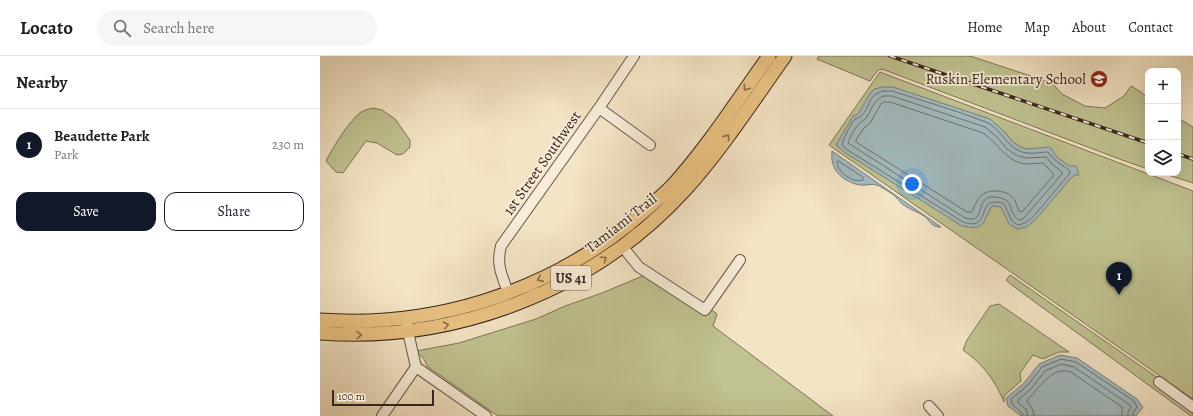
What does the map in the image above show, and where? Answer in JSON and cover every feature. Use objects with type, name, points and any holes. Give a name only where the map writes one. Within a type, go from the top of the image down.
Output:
[{"type":"main road","name":"Tamiami Trail","points":[[320,320],[351,321],[407,318],[460,309],[526,286],[546,277],[592,251],[614,236],[673,185],[693,161],[769,56]]},
{"type":"main road","name":"Tamiami Trail","points":[[320,333],[355,335],[408,332],[466,320],[492,313],[519,303],[574,277],[622,246],[664,211],[704,169],[785,56]]},
{"type":"street","name":"1st Street Southwest","points":[[508,293],[499,265],[501,246],[634,56]]},
{"type":"street","points":[[599,108],[650,145]]},
{"type":"street","points":[[622,246],[639,267],[705,310],[740,260]]},
{"type":"street","points":[[407,318],[408,332],[416,367],[486,416]]},
{"type":"street","points":[[382,416],[416,367]]},
{"type":"street","points":[[1159,382],[1193,407]]},
{"type":"street","points":[[929,406],[938,416]]},
{"type":"green space","points":[[819,56],[970,56],[1052,83],[1062,94],[1085,106],[1105,108],[1124,96],[1131,86],[1145,95],[1145,168],[882,69],[878,70],[870,81],[817,59]]},
{"type":"green space","points":[[880,72],[1145,173],[1145,176],[1154,176],[1193,191],[1193,399],[829,145]]},
{"type":"green space","points":[[373,108],[382,110],[395,119],[410,140],[410,147],[403,154],[397,155],[377,143],[366,141],[343,173],[336,172],[326,161],[346,128],[356,116],[361,112]]},
{"type":"green space","points":[[1181,120],[1193,127],[1193,183],[1171,176],[1181,176]]},
{"type":"green space","points":[[645,275],[705,316],[710,309],[717,314],[713,326],[833,416],[498,416],[427,366],[424,359],[416,351],[459,343],[536,319]]},
{"type":"green space","points":[[1010,275],[1158,378],[1154,384],[1193,412],[1193,416],[1013,286],[1006,280]]},
{"type":"green space","points":[[999,304],[1069,352],[1059,352],[1043,359],[1033,355],[1020,373],[1021,381],[1004,396],[1004,402],[992,379],[982,366],[963,350],[967,340],[990,306]]},
{"type":"water","points":[[893,87],[990,119],[1005,132],[1013,142],[1021,147],[1027,149],[1050,147],[1057,157],[1069,166],[1076,166],[1079,175],[1075,175],[1071,178],[1036,219],[1027,227],[1017,229],[1009,224],[1001,207],[992,206],[984,221],[979,226],[962,226],[844,152],[836,145],[853,116],[858,114],[869,95],[874,89]]},
{"type":"water","points":[[832,151],[941,227],[933,225],[924,216],[901,203],[887,190],[873,184],[857,185],[843,178],[833,166]]},
{"type":"water","points":[[1060,355],[1077,358],[1137,399],[1143,407],[1136,416],[1021,416],[1008,406],[1006,398],[1024,383],[1039,364]]},
{"type":"railway","points":[[890,56],[1145,142]]},
{"type":"railway","points":[[1181,155],[1193,159]]},
{"type":"place","name":"Ruskin Elementary School","points":[[1099,79]]},
{"type":"place","name":"Beaudette Park","points":[[1119,295]]}]
